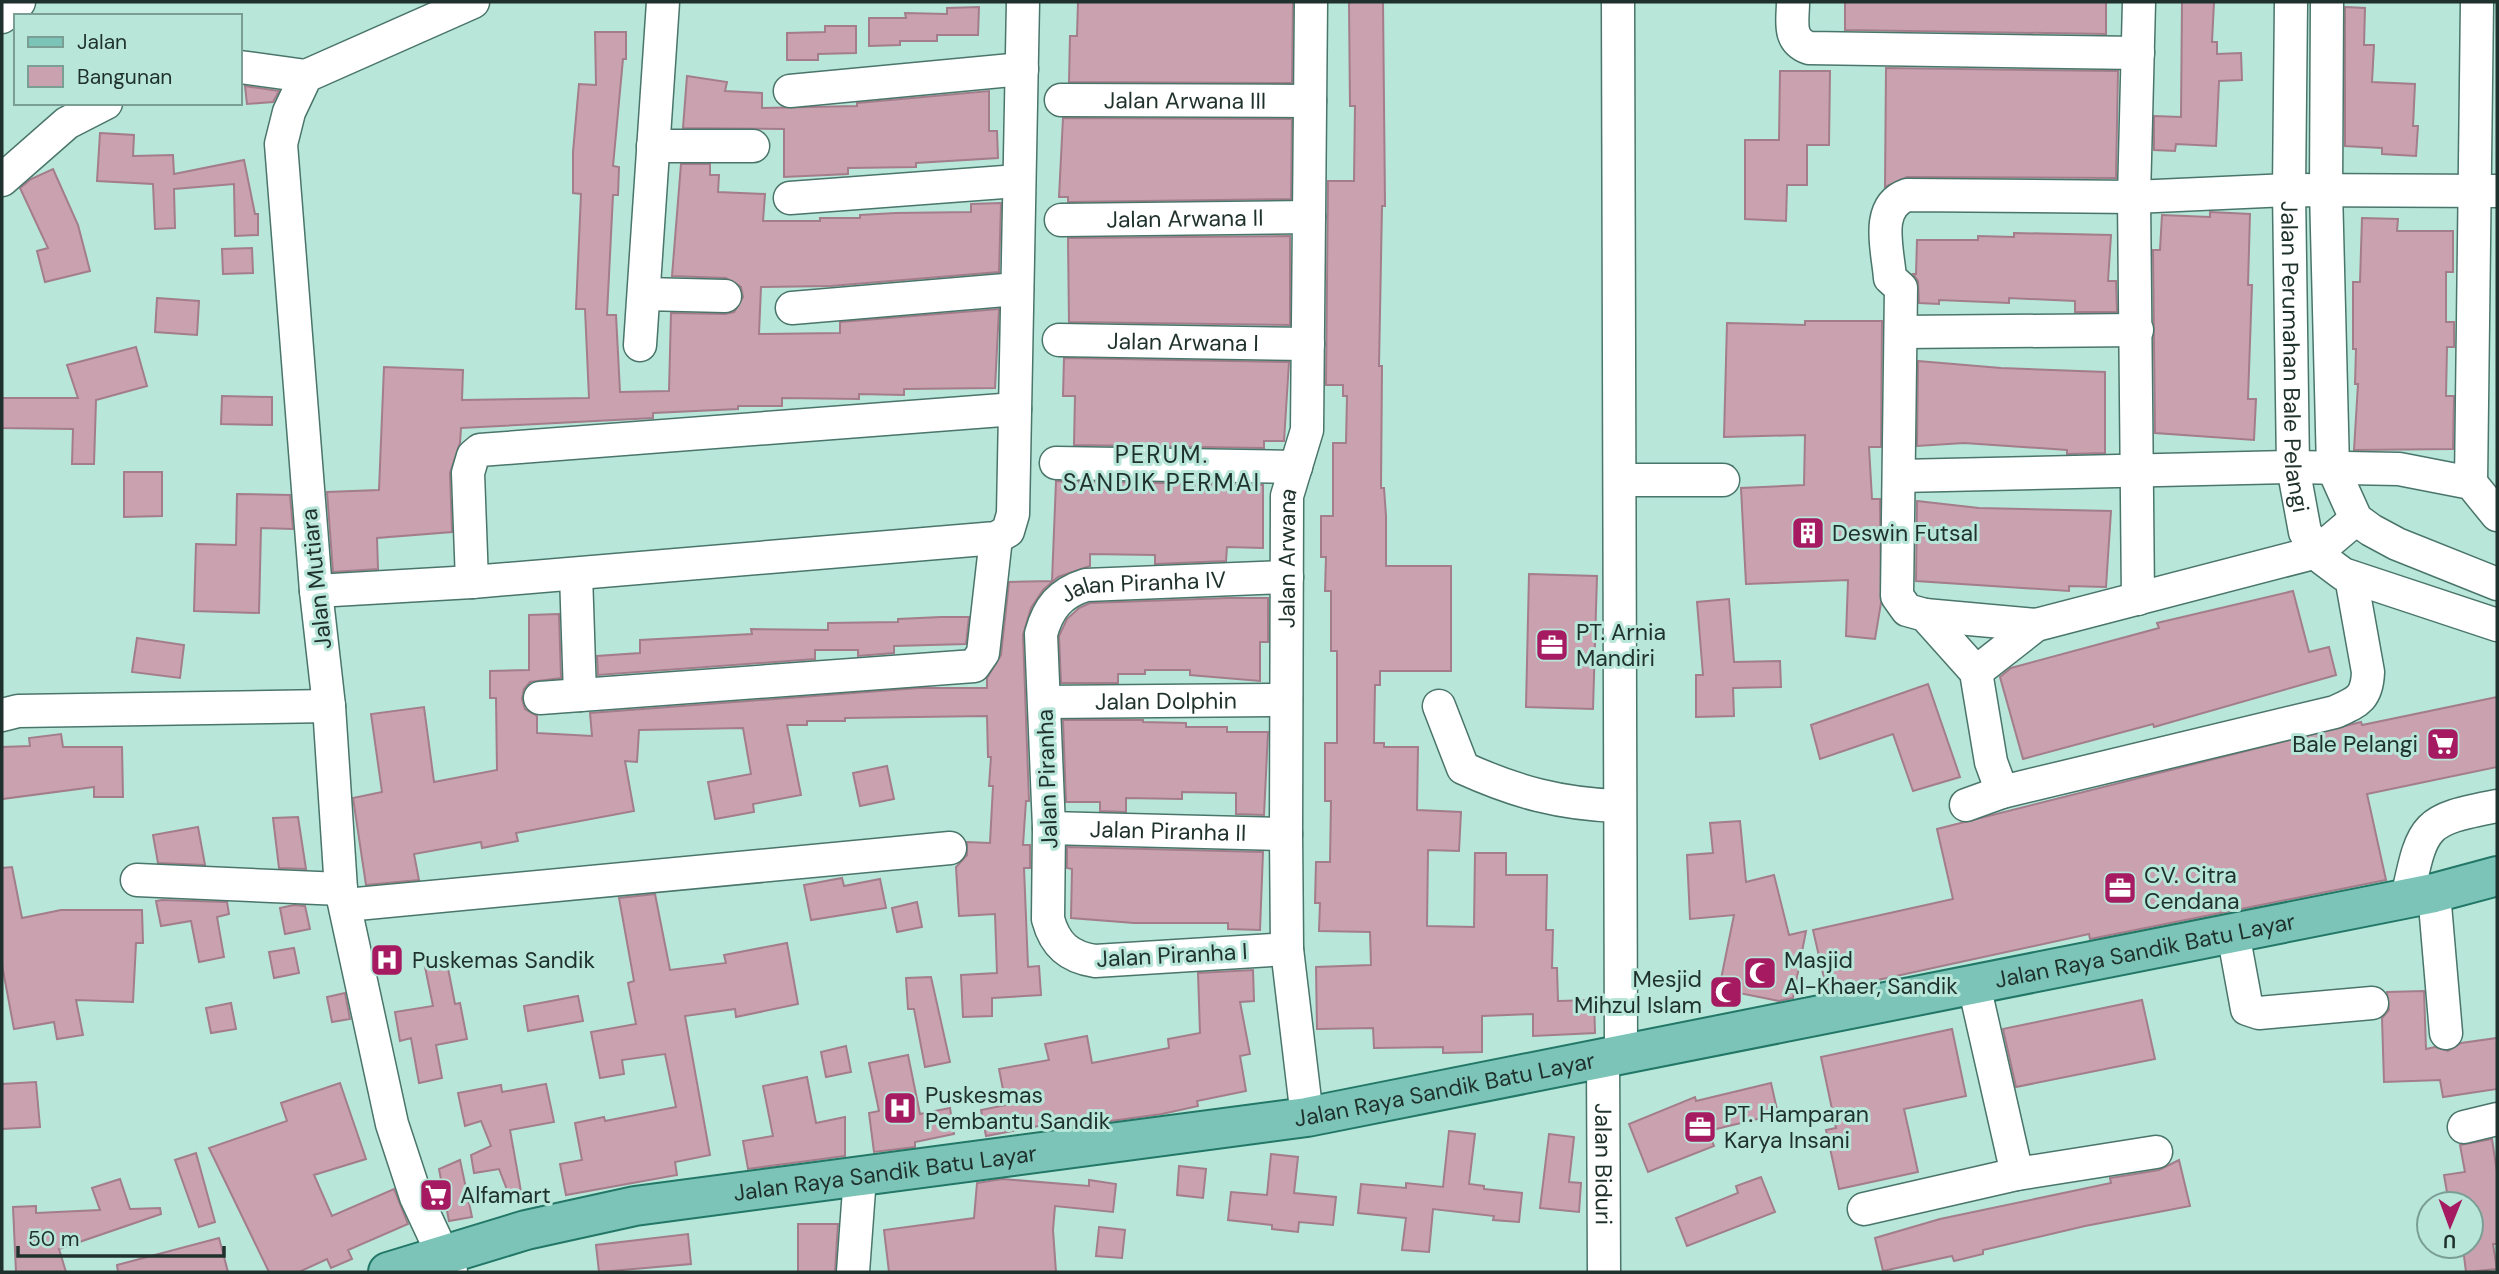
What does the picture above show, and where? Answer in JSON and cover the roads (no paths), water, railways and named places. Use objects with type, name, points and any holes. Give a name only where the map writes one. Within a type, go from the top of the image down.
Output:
[{"type":"main road","name":"Jalan Raya Sandik Batu Layar","points":[[388,1272],[447,1263],[526,1230],[635,1206],[1307,1117],[2421,896],[2497,876]]},
{"type":"street","points":[[2,17],[19,2]]},
{"type":"street","points":[[242,67],[306,76],[473,2]]},
{"type":"street","points":[[640,345],[663,2]]},
{"type":"street","points":[[316,590],[472,582],[996,538],[1008,531],[1013,514],[1023,2]]},
{"type":"street","name":"Jalan Arwana","points":[[1307,1117],[1287,949],[1286,701],[1287,496],[1307,430],[1311,2]]},
{"type":"street","name":"Jalan Biduri","points":[[1604,1272],[1619,806],[1621,480],[1618,2]]},
{"type":"street","points":[[1793,2],[1793,35],[1798,43],[1809,48],[2138,53]]},
{"type":"street","points":[[2138,2],[2134,197],[2138,598]]},
{"type":"street","name":"Jalan Perumahan Bale Pelangi","points":[[2291,2],[2289,190],[2293,467],[2300,515],[2317,552],[2329,565],[2351,577],[2497,625]]},
{"type":"street","points":[[2327,2],[2326,190],[2333,468],[2357,519],[2397,544],[2497,584]]},
{"type":"street","points":[[2471,483],[2487,191],[2477,2]]},
{"type":"street","points":[[790,91],[1022,69]]},
{"type":"street","name":"Jalan Mutiara","points":[[306,76],[284,128],[281,161],[344,897],[354,959],[392,1124],[416,1197],[447,1263]]},
{"type":"street","name":"Jalan Arwana III","points":[[1061,100],[1310,101]]},
{"type":"street","points":[[2,180],[67,123],[102,105]]},
{"type":"street","points":[[653,146],[753,146]]},
{"type":"street","points":[[790,198],[1018,181]]},
{"type":"street","points":[[2357,519],[2317,552],[2036,625],[1925,615],[1907,610],[1897,596],[1901,288],[1891,278],[1886,216],[1892,204],[1907,195],[2134,197],[2289,190],[2487,191]]},
{"type":"street","name":"Jalan Arwana II","points":[[1060,220],[1309,217]]},
{"type":"street","points":[[792,308],[1017,289]]},
{"type":"street","points":[[644,294],[725,296]]},
{"type":"street","points":[[1901,332],[2137,330]]},
{"type":"street","name":"Jalan Arwana I","points":[[1059,340],[1308,344]]},
{"type":"street","points":[[472,582],[468,473],[473,456],[480,450],[1015,409]]},
{"type":"street","points":[[1056,463],[1296,467]]},
{"type":"street","points":[[1900,476],[2293,467],[2399,469],[2471,483],[2497,515]]},
{"type":"street","points":[[1621,480],[1723,480]]},
{"type":"street","points":[[541,698],[974,666],[983,653],[996,538]]},
{"type":"street","points":[[576,573],[580,695]]},
{"type":"street","name":"Jalan Piranha IV","points":[[1042,650],[1041,634],[1058,598],[1086,585],[1287,577]]},
{"type":"street","points":[[1966,805],[2002,792],[2335,712],[2359,703],[2368,688],[2368,672],[2351,577]]},
{"type":"street","points":[[1925,615],[1976,672],[1992,762],[2002,792]]},
{"type":"street","points":[[1976,672],[2036,625]]},
{"type":"street","name":"Jalan Piranha","points":[[1042,650],[1049,828],[1049,908]]},
{"type":"street","name":"Jalan Dolphin","points":[[1045,702],[1286,701]]},
{"type":"street","points":[[2,715],[18,711],[329,706]]},
{"type":"street","points":[[1439,706],[1463,768],[1508,789],[1576,804],[1619,806]]},
{"type":"street","points":[[2446,1033],[2416,859],[2426,832],[2449,815],[2497,806]]},
{"type":"street","name":"Jalan Piranha II","points":[[1049,828],[1286,834]]},
{"type":"street","points":[[137,880],[344,897],[950,848]]},
{"type":"street","name":"Jalan Piranha I","points":[[1049,908],[1052,934],[1066,952],[1080,959],[1095,961],[1287,949]]},
{"type":"street","points":[[2233,933],[2247,1009],[2259,1013],[2372,1003]]},
{"type":"street","points":[[1974,985],[2017,1174]]},
{"type":"street","points":[[2465,1127],[2497,1119]]},
{"type":"street","points":[[1864,1209],[2017,1174],[2156,1152]]},
{"type":"street","points":[[853,1272],[860,1176]]},
{"type":"place","name":"Deswin Futsal","points":[[1808,533]]},
{"type":"place","name":"PT. Arnia Mandiri","points":[[1552,645]]},
{"type":"place","name":"Bale Pelangi","points":[[2443,744]]},
{"type":"place","name":"CV. Citra Cendana","points":[[2120,888]]},
{"type":"place","name":"Puskemas Sandik","points":[[387,960]]},
{"type":"place","name":"Masjid Al-Khaer, Sandik","points":[[1760,973]]},
{"type":"place","name":"Mesjid Mihzul Islam","points":[[1726,992]]},
{"type":"place","name":"Puskesmas Pembantu Sandik","points":[[900,1108]]},
{"type":"place","name":"PT. Hamparan Karya Insani","points":[[1700,1127]]},
{"type":"place","name":"Alfamart","points":[[436,1195]]},
{"type":"district","name":"PERUM. SANDIK PERMAI","points":[[1162,469]]}]
